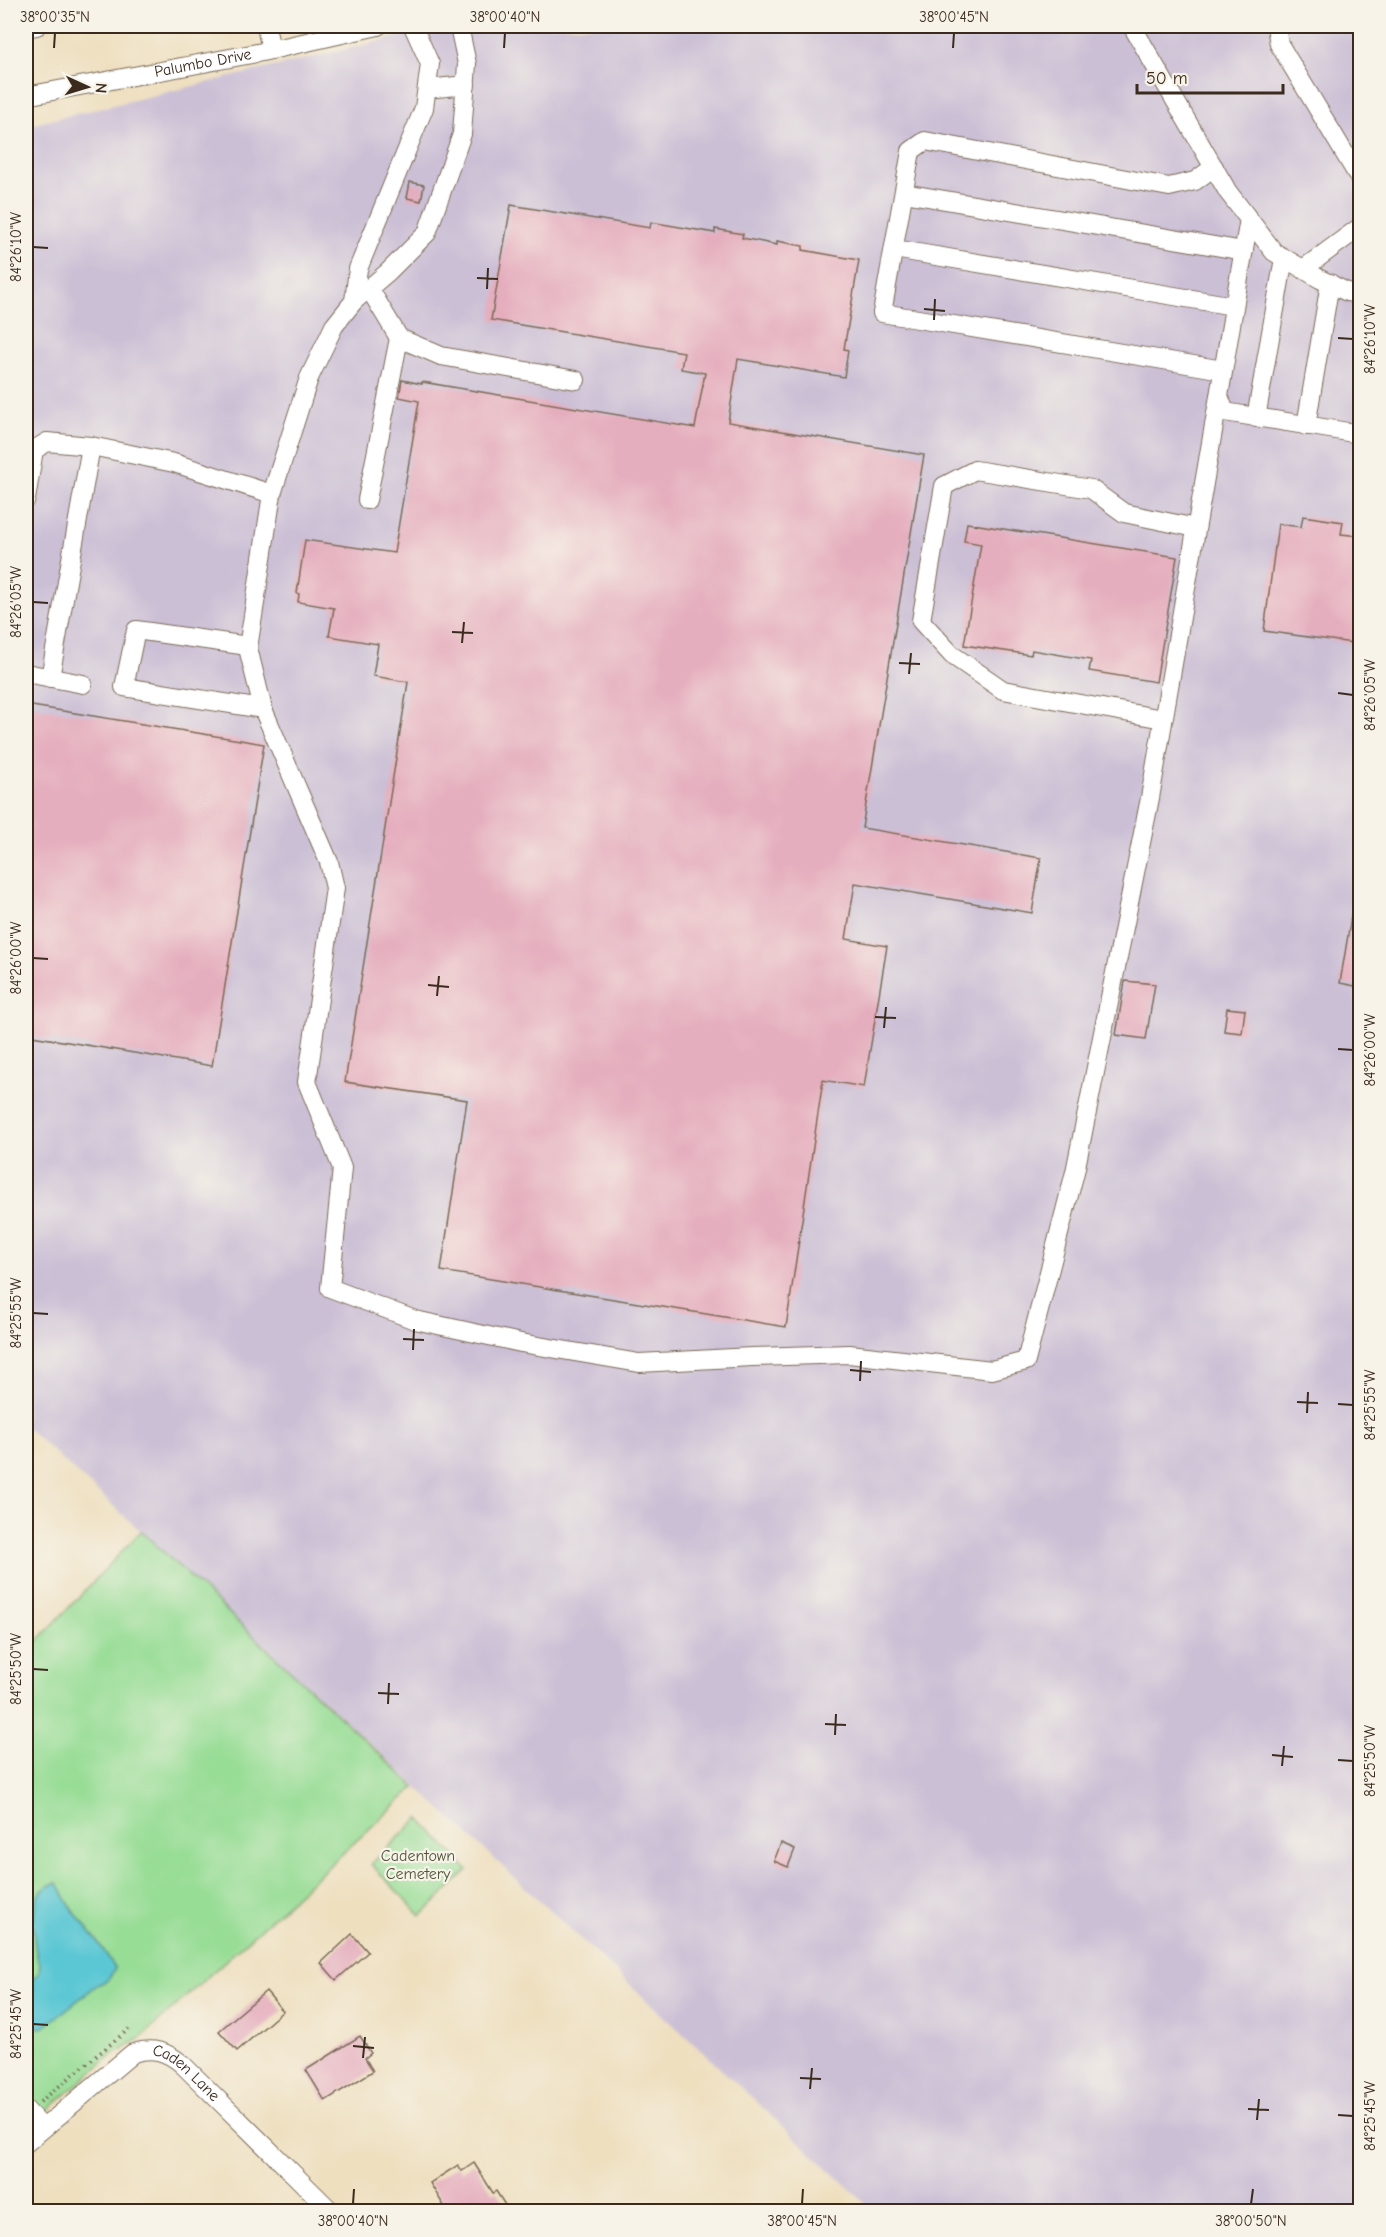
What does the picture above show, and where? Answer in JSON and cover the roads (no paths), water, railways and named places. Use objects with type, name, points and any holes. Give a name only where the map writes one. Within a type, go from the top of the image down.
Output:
[{"type":"street","points":[[26,28],[37,26]]},
{"type":"street","points":[[266,26],[271,50]]},
{"type":"street","name":"Palumbo Drive","points":[[26,96],[271,50],[378,26]]},
{"type":"street","points":[[354,301],[358,269],[424,108],[430,64],[413,26]]},
{"type":"street","points":[[459,26],[467,64],[462,134],[427,233],[388,272],[354,301],[334,326],[309,378],[272,494],[248,646],[263,710],[329,862],[334,888],[307,1082],[342,1168],[330,1288],[415,1320],[521,1343],[639,1363],[849,1354],[992,1370],[1026,1361],[1075,1172],[1150,798],[1249,219]]},
{"type":"street","points":[[1132,26],[1228,192],[1274,252],[1347,292],[1360,294]]},
{"type":"street","points":[[1276,26],[1279,44],[1360,179]]},
{"type":"street","points":[[427,89],[466,85]]},
{"type":"street","points":[[1214,167],[1195,181],[1169,187],[925,141],[911,151],[882,313],[1223,370]]},
{"type":"street","points":[[904,193],[1244,251]]},
{"type":"street","points":[[1303,269],[1360,227]]},
{"type":"street","points":[[894,249],[1234,306]]},
{"type":"street","points":[[1256,418],[1284,258]]},
{"type":"street","points":[[1306,426],[1330,283]]},
{"type":"street","points":[[369,288],[399,338],[441,356],[576,380]]},
{"type":"street","points":[[367,500],[399,338]]},
{"type":"street","points":[[1219,396],[1225,411],[1306,426],[1360,429]]},
{"type":"street","points":[[26,499],[34,450],[47,442],[91,446],[174,463],[272,494]]},
{"type":"street","points":[[50,678],[91,446]]},
{"type":"street","points":[[1163,719],[1003,690],[952,655],[921,621],[944,486],[975,470],[1091,489],[1124,513],[1196,528]]},
{"type":"street","points":[[248,646],[135,630],[124,687],[263,710]]},
{"type":"street","points":[[26,673],[83,684]]},
{"type":"street","name":"Caden Lane","points":[[26,2143],[133,2053],[154,2049],[171,2055],[182,2064],[332,2211]]},
{"type":"street","points":[[31,2107],[43,2128]]},
{"type":"water","points":[[57,1883],[76,1915],[115,1969],[108,1980],[97,1985],[43,2028],[35,2027],[33,1978],[39,1973],[40,1963],[35,1943],[34,1915],[39,1895],[47,1887]]},
{"type":"park label","name":"Cadentown Cemetery","points":[[418,1865]]}]
